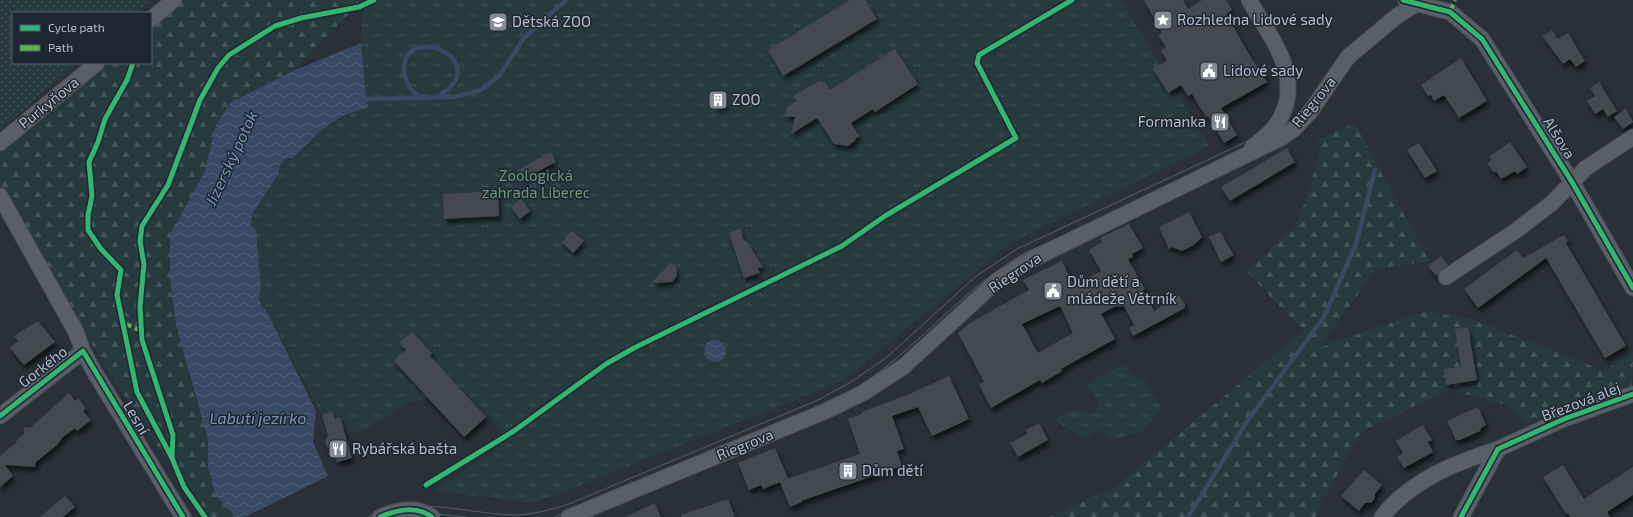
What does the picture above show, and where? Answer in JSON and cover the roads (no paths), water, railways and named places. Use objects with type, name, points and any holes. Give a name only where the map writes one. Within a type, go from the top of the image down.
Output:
[{"type":"street","points":[[152,18],[174,0]]},
{"type":"street","points":[[1242,158],[1280,120],[1289,93],[1288,76],[1285,64],[1249,0]]},
{"type":"street","name":"Riegrova","points":[[569,517],[807,419],[863,393],[903,367],[997,281],[1025,263],[1102,224],[1281,138],[1294,129],[1310,112],[1348,57],[1397,16],[1409,2]]},
{"type":"street","name":"Alšova","points":[[1409,2],[1450,12],[1482,39],[1572,182],[1633,288]]},
{"type":"street","name":"Purkyňova","points":[[0,143],[96,64]]},
{"type":"street","name":"Alšova","points":[[1446,277],[1517,230],[1552,203],[1586,168],[1633,137]]},
{"type":"street","name":"Lesní","points":[[0,196],[76,332],[83,351],[183,517]]},
{"type":"street","name":"Gorkého","points":[[0,416],[83,351]]},
{"type":"street","name":"Březová alej","points":[[1382,517],[1391,506],[1425,479],[1459,462],[1498,449],[1564,419],[1633,394]]},
{"type":"street","points":[[1461,517],[1498,449]]},
{"type":"street","points":[[380,517],[401,510],[411,509],[426,513],[432,517]]},
{"type":"water","name":"Labutí jezírko","points":[[361,43],[367,108],[343,116],[334,121],[293,158],[286,158],[279,167],[279,173],[252,215],[251,226],[256,230],[261,290],[258,295],[261,306],[266,310],[316,411],[313,442],[328,476],[245,517],[235,517],[215,494],[208,467],[208,440],[176,325],[170,277],[170,234],[204,173],[216,125],[231,102],[293,71]]},
{"type":"water","points":[[715,340],[723,343],[726,351],[723,359],[715,362],[707,359],[704,351],[707,343]]},
{"type":"waterway","name":"Jizerský potok","points":[[361,99],[454,97],[481,90],[499,76],[524,38],[566,0]]},
{"type":"waterway","points":[[420,97],[413,92],[408,85],[405,78],[404,69],[408,55],[418,48],[431,47],[444,51],[453,60],[458,71],[454,83],[438,96]]},
{"type":"waterway","points":[[1188,517],[1248,420],[1324,317],[1356,244],[1375,170]]},
{"type":"tram line","points":[[368,517],[404,507],[422,506],[512,515],[534,513],[555,508],[569,504],[818,400],[851,382],[886,358],[975,277],[1017,249],[1248,141],[1268,125],[1280,108],[1284,91],[1282,74],[1266,37],[1243,0]]},
{"type":"tram line","points":[[555,517],[840,398],[865,383],[888,365],[976,288],[1023,254],[1262,144],[1280,127],[1290,109],[1293,91],[1291,74],[1284,55],[1253,0]]},
{"type":"tram line","points":[[392,517],[426,513],[466,517]]},
{"type":"place","name":"Rozhledna Lidové sady","points":[[1163,20]]},
{"type":"place","name":"Dětská ZOO","points":[[498,22]]},
{"type":"place","name":"Lidové sady","points":[[1209,71]]},
{"type":"place","name":"ZOO","points":[[718,100]]},
{"type":"place","name":"Formanka","points":[[1220,122]]},
{"type":"place","name":"Dům dětí a mládeže Větrník","points":[[1053,291]]},
{"type":"place","name":"Rybářská bašta","points":[[338,449]]},
{"type":"place","name":"Dům dětí","points":[[848,471]]},
{"type":"park label","name":"Zoologická zahrada Liberec","points":[[536,184]]}]
